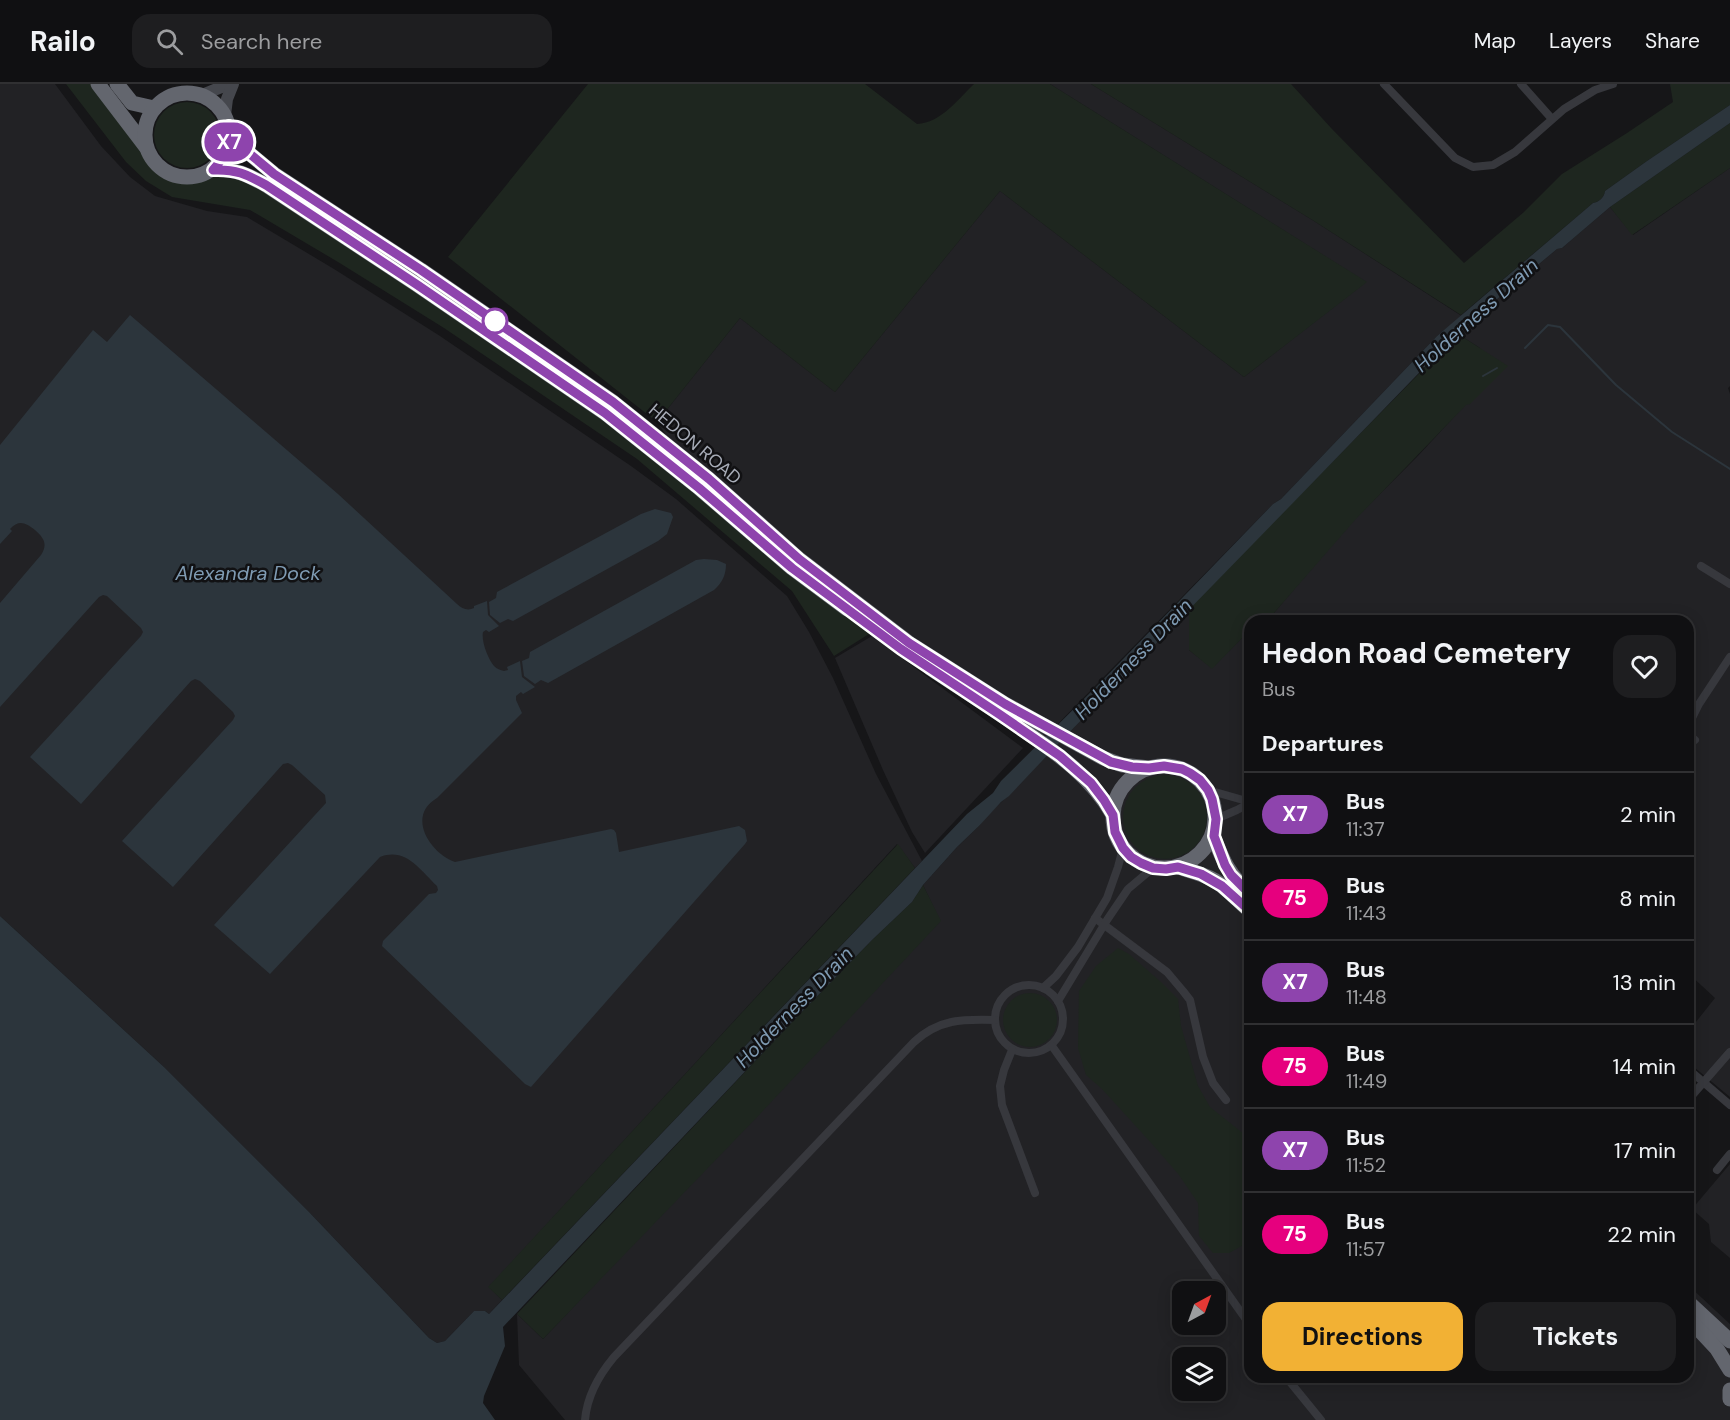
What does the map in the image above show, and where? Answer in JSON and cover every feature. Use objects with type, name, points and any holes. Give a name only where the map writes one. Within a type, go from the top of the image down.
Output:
[{"type":"highway","points":[[98,84],[147,147]]},
{"type":"highway","points":[[117,84],[132,103],[154,108]]},
{"type":"highway","points":[[171,90],[181,93],[193,90],[212,100],[227,121],[230,138],[227,150],[213,170],[200,176],[187,178],[162,169],[152,159],[147,147],[145,137],[149,117],[154,108],[171,90]]},
{"type":"highway","name":"HEDON ROAD","points":[[227,121],[238,141],[274,174],[421,270],[613,402],[709,479],[799,559],[909,643],[1005,704],[1111,762],[1149,768]]},
{"type":"highway","name":"HEDON ROAD","points":[[213,170],[230,169],[244,173],[266,185],[596,407],[699,488],[792,568],[901,649],[1060,756],[1097,790],[1113,815]]},
{"type":"highway","points":[[1214,836],[1192,861],[1178,867],[1153,868],[1131,857],[1123,848],[1115,832],[1113,815],[1116,800],[1123,786],[1135,775],[1149,768],[1164,766],[1182,769],[1200,780],[1208,790],[1215,809],[1214,836],[1225,865],[1244,888]]},
{"type":"highway","points":[[1178,867],[1213,880],[1244,906]]},
{"type":"highway","points":[[1694,1308],[1730,1341]]},
{"type":"highway","points":[[1694,1324],[1717,1349],[1730,1370]]},
{"type":"highway","points":[[1730,1390],[1730,1399]]},
{"type":"street","points":[[193,90],[231,84],[227,99],[227,121]]},
{"type":"street","points":[[1384,84],[1455,158],[1473,167],[1493,165],[1515,152],[1552,119],[1595,90],[1613,84]]},
{"type":"street","points":[[1521,84],[1552,119]]},
{"type":"street","points":[[1701,566],[1730,584]]},
{"type":"street","points":[[1694,713],[1730,657]]},
{"type":"street","points":[[1208,790],[1244,800]]},
{"type":"street","points":[[1216,819],[1244,806]]},
{"type":"street","points":[[1043,988],[1078,947],[1107,898],[1123,848]]},
{"type":"street","points":[[1058,1001],[1128,889],[1153,868]]},
{"type":"street","points":[[1095,918],[1167,972],[1190,1000],[1203,1057],[1212,1083],[1226,1100]]},
{"type":"street","points":[[1032,985],[1043,988],[1052,993],[1058,1001],[1064,1016],[1061,1033],[1052,1046],[1043,1051],[1032,1054],[1012,1050],[997,1032],[995,1020],[999,1003],[1010,990],[1021,986],[1032,985]]},
{"type":"street","points":[[585,1420],[592,1392],[609,1362],[914,1042],[931,1029],[953,1021],[995,1020]]},
{"type":"street","points":[[1052,1046],[1244,1317]]},
{"type":"street","points":[[1012,1050],[1000,1086],[1002,1105],[1035,1193]]},
{"type":"street","points":[[1694,1093],[1730,1052]]},
{"type":"street","points":[[1694,1074],[1730,1105]]},
{"type":"street","points":[[1717,1170],[1730,1154]]},
{"type":"street","points":[[1291,1383],[1321,1420]]},
{"type":"shaded area","points":[[0,84],[55,84],[101,146],[130,177],[155,196],[207,211],[247,217],[440,336],[676,499],[787,596],[833,678],[876,774],[922,861],[915,868],[897,844],[489,1287],[502,1300],[489,1314],[485,1311],[474,1311],[445,1341],[437,1343],[429,1338],[310,1213],[164,1067],[0,916]]},
{"type":"shaded area","points":[[66,84],[92,84],[157,172],[179,182],[198,183],[215,176],[240,174],[603,415],[791,573],[869,634],[834,656],[792,591],[637,459],[444,328],[250,210],[172,197],[146,181],[126,162]]},
{"type":"shaded area","points":[[588,84],[865,84],[917,124],[926,123],[941,115],[974,84],[1050,84],[1367,282],[1244,377],[1000,191],[835,392],[740,318],[657,422],[448,257]]},
{"type":"shaded area","points":[[1050,84],[1091,84],[1314,221],[1471,322],[1610,207],[1633,235],[1730,168],[1730,386],[1728,388],[1730,394],[1730,1097],[1694,1067],[1694,1024],[1715,998],[1694,979],[1694,615],[1272,615],[1346,528],[1466,404],[1470,404],[1480,348],[1458,334],[1447,328],[1437,336],[1281,499],[1273,504],[1046,736],[981,697],[696,478],[657,422],[740,318],[835,392],[1000,191],[1244,377],[1366,282]]},
{"type":"shaded area","points":[[1091,84],[1291,84],[1464,263],[1524,212],[1562,174],[1673,102],[1670,84],[1730,84],[1730,105],[1605,191],[1601,199],[1593,203],[1461,315],[1314,221]]},
{"type":"shaded area","points":[[187,102],[200,105],[210,112],[217,122],[220,135],[217,148],[210,158],[200,165],[187,168],[174,165],[164,158],[157,148],[154,135],[157,122],[164,112],[174,105]]},
{"type":"shaded area","points":[[1730,123],[1730,168],[1632,235],[1610,207]]},
{"type":"shaded area","points":[[1458,334],[1508,366],[1470,404],[1466,405],[1355,520],[1272,615],[1244,615],[1244,636],[1212,669],[1189,650],[1189,608]]},
{"type":"shaded area","points":[[1189,608],[1189,650],[1212,668],[1244,636],[1244,1383],[1694,1383],[1694,1291],[1730,1324],[1730,1420],[565,1420],[519,1365],[517,1314],[543,1339],[940,921],[923,885],[989,813]],"holes":[[[1199,792],[1207,817],[1205,830],[1196,845],[1183,855],[1160,858],[1146,854]]]},
{"type":"shaded area","points":[[872,636],[1023,748],[925,853],[912,832],[883,770],[835,658]]},
{"type":"shaded area","points":[[1165,775],[1188,782],[1200,794],[1207,817],[1200,840],[1188,852],[1165,859],[1142,852],[1130,840],[1123,817],[1130,794],[1142,782]]},
{"type":"shaded area","points":[[898,844],[915,868],[502,1300],[488,1287]]},
{"type":"shaded area","points":[[923,885],[941,921],[759,1115],[543,1339],[517,1314],[792,1022],[912,902]]},
{"type":"shaded area","points":[[1118,948],[1129,954],[1178,999],[1181,1026],[1198,1086],[1210,1107],[1244,1134],[1244,1245],[1229,1253],[1213,1253],[1199,1236],[1198,1203],[1179,1175],[1102,1089],[1086,1075],[1078,1048],[1079,991],[1096,966]]},
{"type":"shaded area","points":[[1030,993],[1040,995],[1049,1001],[1055,1010],[1057,1020],[1055,1030],[1049,1039],[1040,1045],[1030,1047],[1020,1045],[1011,1039],[1005,1030],[1003,1020],[1005,1010],[1011,1001],[1020,995]]},
{"type":"shaded area","points":[[1730,1164],[1730,1258],[1711,1242],[1709,1224],[1694,1211],[1694,1207]]},
{"type":"water","name":"Holderness Drain","points":[[1730,105],[1730,123],[1610,207],[1496,300],[1446,345],[957,847],[923,885],[912,902],[792,1022],[503,1327],[505,1346],[483,1403],[495,1420],[0,1420],[0,916],[164,1067],[310,1213],[429,1338],[437,1343],[445,1341],[474,1311],[485,1311],[489,1314],[967,814],[993,793],[1001,781],[1097,686],[1273,504],[1281,499],[1437,336],[1593,203],[1601,199],[1605,191]]},
{"type":"water","name":"Alexandra Dock","points":[[130,315],[338,494],[459,606],[470,609],[487,601],[488,615],[499,626],[489,632],[486,630],[483,632],[484,645],[489,659],[495,667],[504,671],[508,670],[507,667],[520,661],[522,677],[535,687],[516,696],[522,713],[428,806],[423,814],[422,824],[425,833],[437,851],[455,862],[611,829],[616,833],[619,852],[739,826],[745,830],[747,841],[745,844],[531,1087],[525,1084],[382,946],[383,941],[429,894],[436,893],[438,890],[437,886],[418,867],[405,858],[397,855],[380,857],[270,974],[214,925],[326,803],[325,795],[292,765],[283,764],[173,887],[122,841],[235,716],[200,681],[195,679],[191,681],[81,804],[30,757],[143,632],[107,596],[99,597],[0,707],[0,603],[41,555],[45,544],[35,530],[26,524],[19,523],[10,529],[12,531],[0,544],[0,445],[93,330],[107,342]]},
{"type":"water","points":[[655,509],[671,513],[673,517],[667,534],[658,541],[513,621],[508,619],[500,623],[490,615],[489,602],[496,598],[497,592],[641,514]]},
{"type":"water","points":[[696,560],[717,560],[726,564],[723,578],[714,590],[548,683],[541,680],[535,684],[524,676],[522,661],[529,658],[530,652]]},
{"type":"waterway","points":[[1525,348],[1548,325],[1560,327],[1616,385],[1672,432],[1730,469]]},
{"type":"waterway","points":[[1483,376],[1497,368]]},
{"type":"bus line","name":"X7","points":[[1244,888],[1225,865],[1214,836],[1215,809],[1208,790],[1200,780],[1182,769],[1164,766],[1132,767],[1111,762],[1005,704],[909,643],[799,559],[709,479],[613,402],[421,270],[274,174],[250,154],[238,141],[229,126],[230,138],[227,150],[213,170],[230,169],[244,173],[266,185],[605,413],[699,488],[792,568],[901,649],[1060,756],[1097,790],[1113,815],[1115,832],[1123,848],[1131,857],[1153,868],[1178,867],[1201,874],[1222,886],[1244,906]]}]
